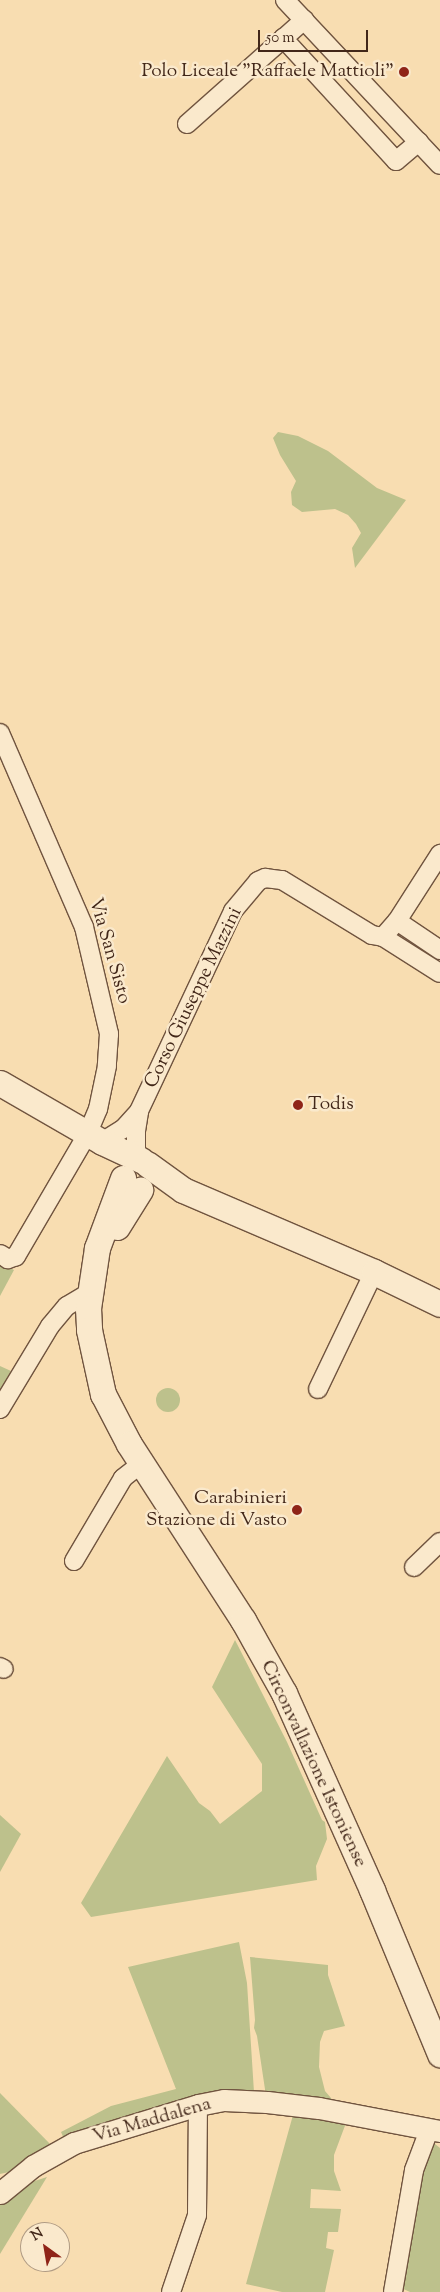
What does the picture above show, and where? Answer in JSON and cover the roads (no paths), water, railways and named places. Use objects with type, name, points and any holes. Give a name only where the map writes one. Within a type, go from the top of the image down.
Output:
[{"type":"main road","points":[[0,1083],[95,1138],[137,1175],[183,1190],[374,1272],[440,1304]]},
{"type":"main road","name":"Circonvallazione Istoniense","points":[[137,1175],[97,1248],[90,1288],[89,1330],[104,1394],[142,1464],[238,1611],[284,1693],[372,1890],[440,2054]]},
{"type":"street","points":[[285,0],[440,164]]},
{"type":"street","points":[[187,124],[304,20]]},
{"type":"street","points":[[283,38],[396,162],[419,142]]},
{"type":"street","name":"Via San Sisto","points":[[0,733],[72,898],[93,959],[109,1034],[107,1066],[98,1109],[95,1138],[16,1256],[8,1259],[0,1254]]},
{"type":"street","points":[[383,937],[397,921],[440,854]]},
{"type":"street","name":"Corso Giuseppe Mazzini","points":[[95,1138],[123,1130],[139,1111],[233,911],[258,881],[265,878],[282,880],[372,935],[383,937],[440,973]]},
{"type":"street","points":[[397,921],[440,950]]},
{"type":"street","name":"Corso Giuseppe Mazzini","points":[[137,1175],[136,1132],[139,1111]]},
{"type":"street","points":[[318,1389],[374,1272]]},
{"type":"street","points":[[0,1409],[50,1326],[67,1306],[90,1288]]},
{"type":"street","points":[[74,1561],[123,1478],[142,1464]]},
{"type":"street","points":[[414,1567],[440,1542]]},
{"type":"street","name":"Via Maddalena","points":[[0,2193],[34,2166],[74,2143],[224,2100],[267,2102],[319,2108],[436,2131]]},
{"type":"street","points":[[171,2292],[197,2215],[198,2106]]},
{"type":"street","points":[[393,2292],[414,2170],[436,2131]]},
{"type":"place","name":"Polo Liceale \"Raffaele Mattioli\"","points":[[404,72]]},
{"type":"place","name":"Todis","points":[[298,1105]]},
{"type":"place","name":"Carabinieri Stazione di Vasto","points":[[297,1510]]}]
